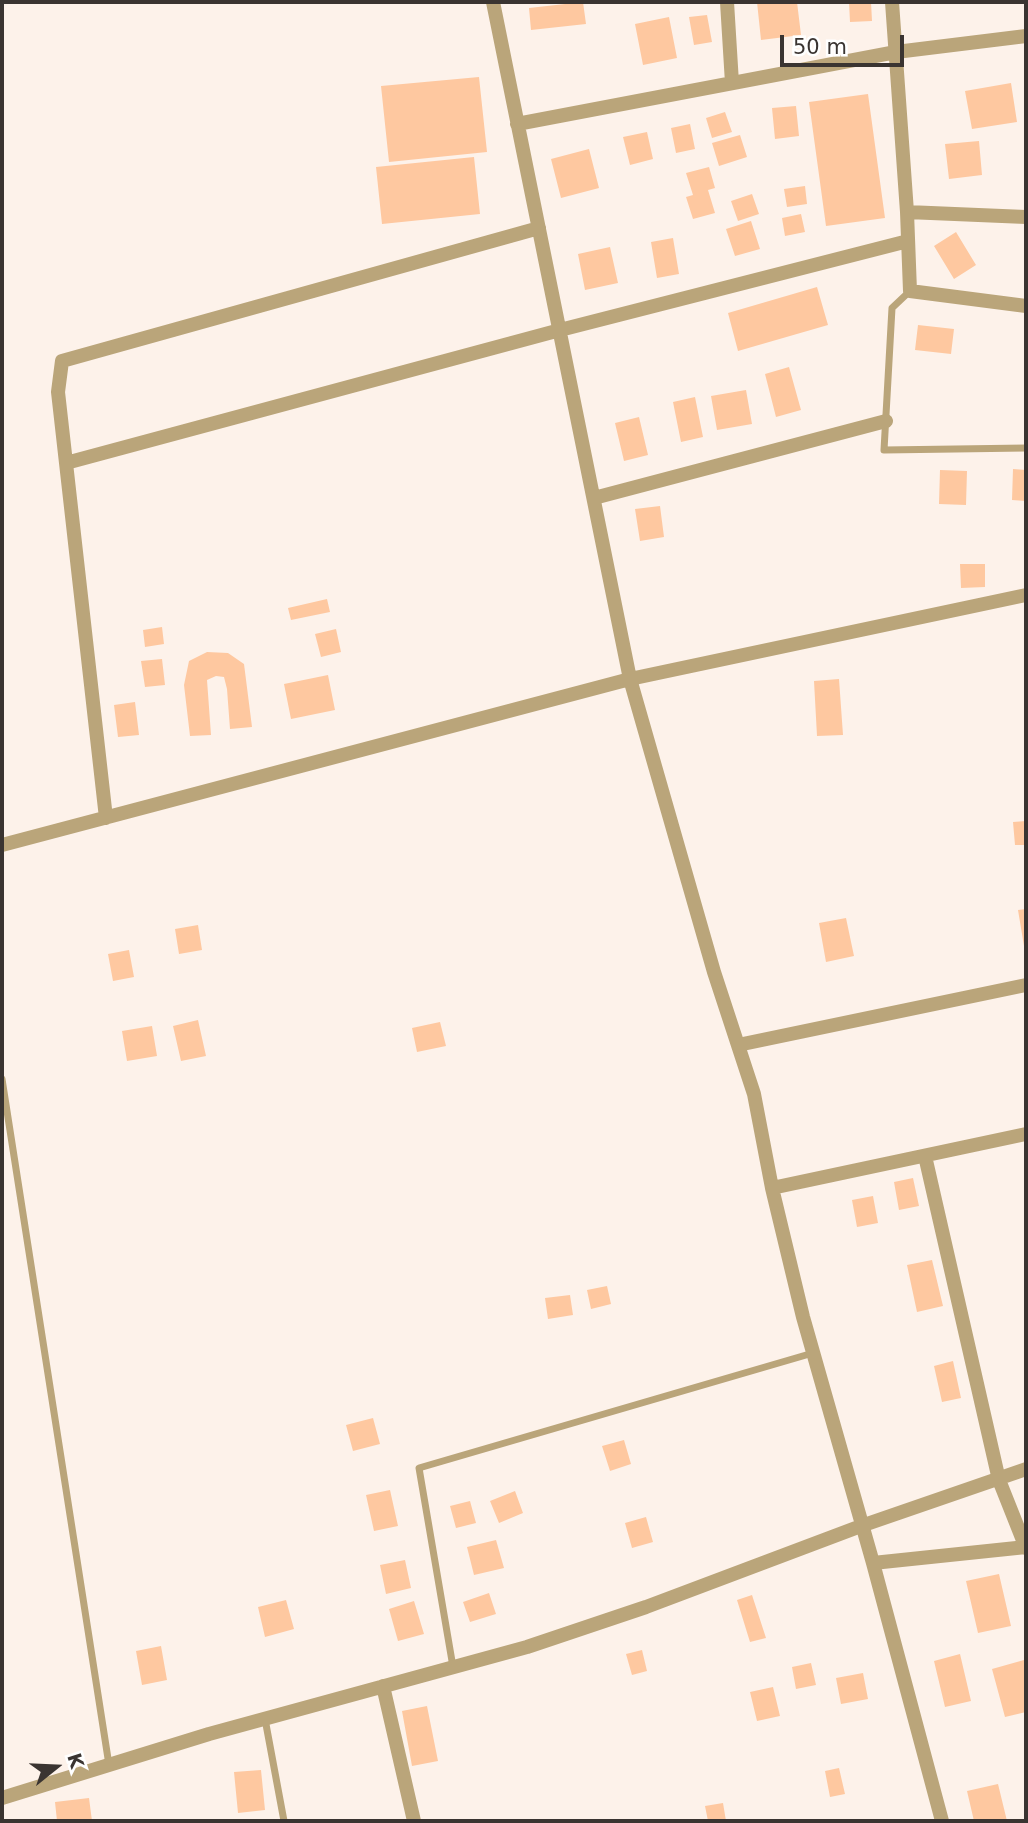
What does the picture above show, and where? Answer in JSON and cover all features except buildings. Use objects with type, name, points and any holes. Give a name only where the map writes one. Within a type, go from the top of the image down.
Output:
[{"type":"street","points":[[493,2],[630,679],[714,972],[754,1094],[772,1188],[813,1353],[942,1821]]},
{"type":"street","points":[[727,2],[732,83]]},
{"type":"street","points":[[892,2],[910,291],[1026,306]]},
{"type":"street","points":[[517,124],[896,52],[1026,36]]},
{"type":"street","points":[[907,212],[1026,217]]},
{"type":"street","points":[[106,818],[58,392],[61,361],[539,228]]},
{"type":"street","points":[[66,463],[560,330],[908,241]]},
{"type":"street","points":[[594,498],[886,421]]},
{"type":"street","points":[[2,845],[630,679],[1026,595]]},
{"type":"street","points":[[738,1045],[1026,985]]},
{"type":"street","points":[[772,1188],[1026,1134]]},
{"type":"street","points":[[873,1563],[1026,1547],[999,1480],[925,1156]]},
{"type":"street","points":[[2,1798],[265,1719],[527,1647],[646,1607],[861,1526],[1026,1469]]},
{"type":"street","points":[[383,1686],[414,1821]]},
{"type":"lane","points":[[910,291],[892,308],[884,450],[1026,447]]},
{"type":"lane","points":[[2,1079],[109,1765]]},
{"type":"lane","points":[[453,1667],[419,1468],[813,1353]]},
{"type":"lane","points":[[265,1719],[284,1821]]}]
